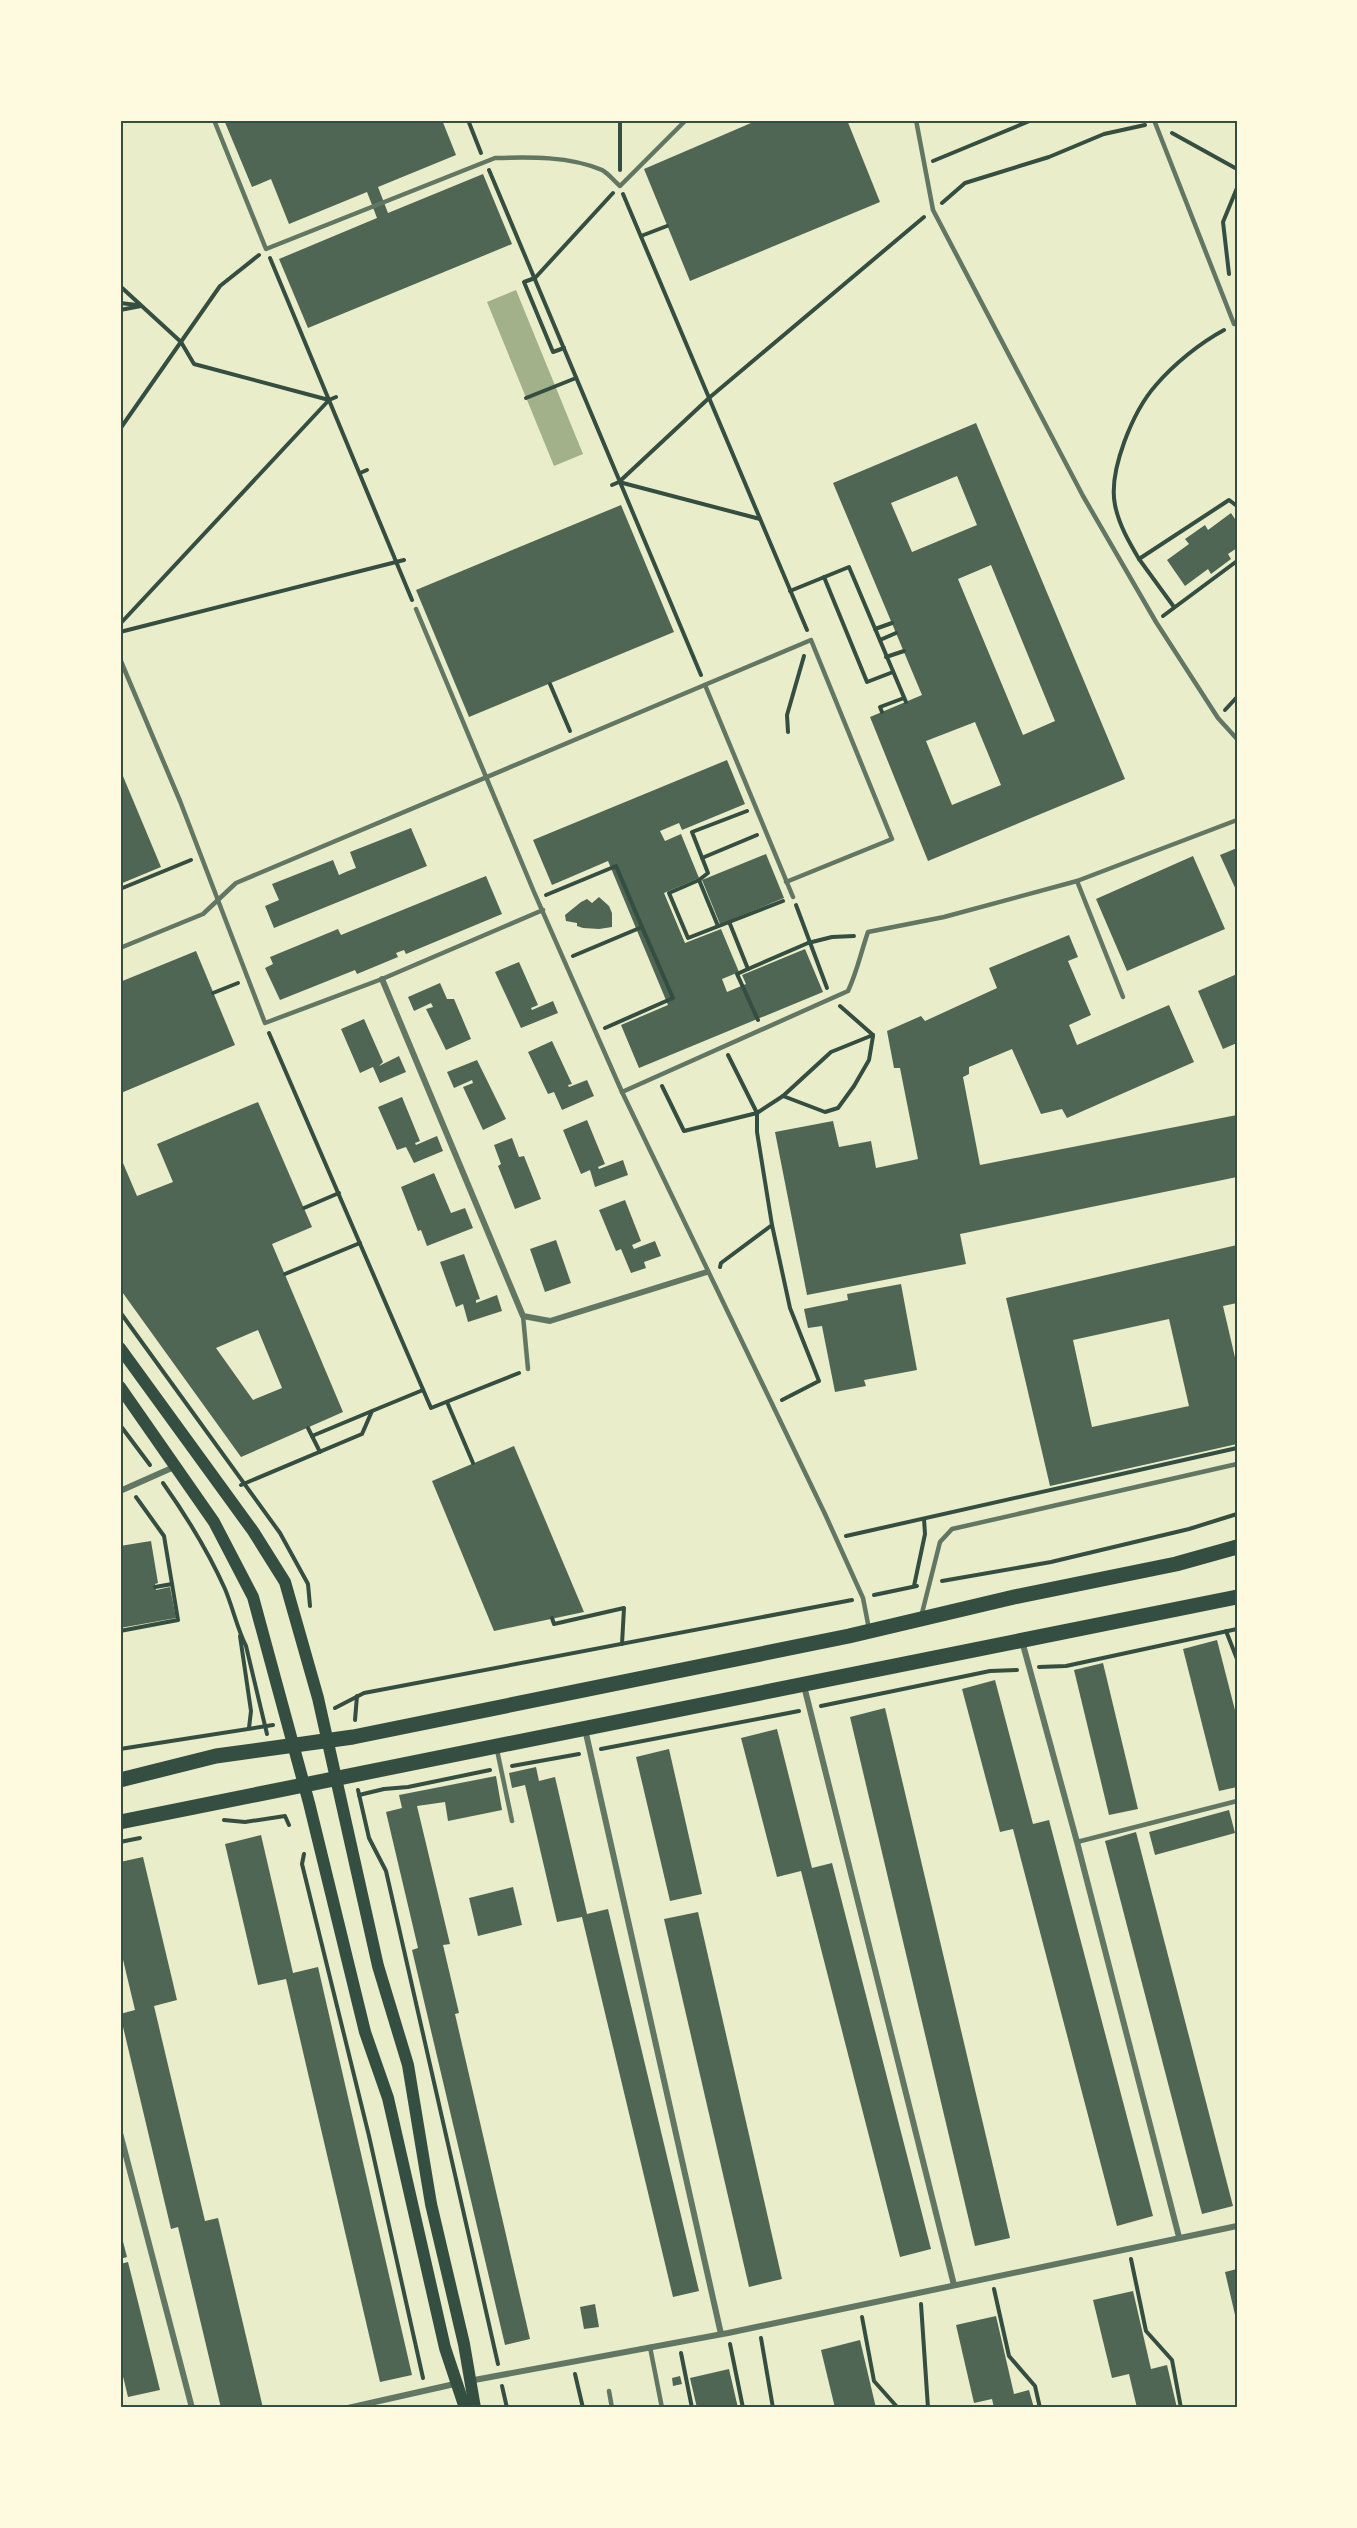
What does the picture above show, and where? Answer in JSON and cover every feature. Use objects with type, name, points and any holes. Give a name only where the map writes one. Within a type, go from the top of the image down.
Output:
[{"type":"main road","points":[[120,1348],[254,1531],[285,1582],[305,1648],[328,1741],[378,1966],[408,2065],[430,2204],[471,2381],[474,2408]]},
{"type":"main road","points":[[120,1387],[214,1522],[253,1597],[304,1785],[364,2032],[388,2098],[445,2348],[465,2408]]},
{"type":"main road","points":[[120,1780],[216,1756],[292,1744],[328,1741],[870,1632],[1014,1597],[1176,1564],[1237,1547]]},
{"type":"main road","points":[[120,1822],[1237,1597]]},
{"type":"street","points":[[382,978],[523,1316],[550,1322],[707,1272]]},
{"type":"street","points":[[120,1491],[174,1467]]},
{"type":"street","points":[[1022,1640],[1032,1668],[1179,2237]]},
{"type":"street","points":[[803,1684],[954,2285]]},
{"type":"street","points":[[585,1728],[725,2333]]},
{"type":"street","points":[[120,2133],[192,2408]]},
{"type":"street","points":[[348,2408],[471,2381],[725,2333],[1237,2226]]},
{"type":"lane","points":[[214,120],[266,249],[495,158],[531,157],[564,160],[603,171],[620,186],[686,120]]},
{"type":"lane","points":[[916,120],[933,210],[1089,506],[1156,622],[1218,718],[1237,739]]},
{"type":"lane","points":[[1155,123],[1234,324]]},
{"type":"lane","points":[[416,609],[537,898],[622,1092],[714,1288],[836,1538],[863,1598],[870,1632]]},
{"type":"lane","points":[[120,948],[203,914],[236,883],[811,640],[892,839],[786,882]]},
{"type":"lane","points":[[120,658],[201,856],[265,1023],[382,978],[543,910]]},
{"type":"lane","points":[[705,685],[793,897]]},
{"type":"lane","points":[[622,1092],[848,991],[858,970],[867,932],[944,917],[1077,881],[1237,820]]},
{"type":"lane","points":[[1077,881],[1123,997]]},
{"type":"lane","points":[[523,1316],[528,1370]]},
{"type":"lane","points":[[921,1620],[940,1542],[952,1529],[1237,1464]]},
{"type":"lane","points":[[497,1746],[512,1821]]},
{"type":"lane","points":[[1077,1842],[1237,1801]]},
{"type":"lane","points":[[650,2347],[662,2408]]},
{"type":"lane","points":[[609,2391],[612,2408]]},
{"type":"path","points":[[468,120],[485,161]]},
{"type":"path","points":[[620,120],[620,186],[811,640],[793,689],[787,715],[788,732]]},
{"type":"path","points":[[924,165],[1032,120]]},
{"type":"path","points":[[612,485],[619,482],[709,398],[965,183],[1049,157],[1104,134],[1155,123],[1237,169]]},
{"type":"path","points":[[490,173],[705,685]]},
{"type":"path","points":[[564,348],[553,352],[524,282],[535,278],[620,186]]},
{"type":"path","points":[[1229,279],[1223,222],[1237,188]]},
{"type":"path","points":[[641,236],[667,226]]},
{"type":"path","points":[[120,429],[220,286],[266,249],[416,609]]},
{"type":"path","points":[[120,286],[181,342],[194,364],[329,400]]},
{"type":"path","points":[[120,303],[141,306]]},
{"type":"path","points":[[120,310],[141,306]]},
{"type":"path","points":[[1234,324],[1205,340],[1155,385],[1135,418],[1118,458],[1114,503],[1123,532],[1139,560],[1174,607],[1237,561]]},
{"type":"path","points":[[302,335],[309,332]]},
{"type":"path","points":[[526,398],[576,378]]},
{"type":"path","points":[[120,624],[329,400],[336,397]]},
{"type":"path","points":[[360,473],[367,470]]},
{"type":"path","points":[[619,482],[760,519]]},
{"type":"path","points":[[1139,560],[1229,500],[1237,506]]},
{"type":"path","points":[[120,632],[404,560]]},
{"type":"path","points":[[790,591],[849,567],[905,700],[880,707],[882,712]]},
{"type":"path","points":[[824,577],[867,682],[893,672]]},
{"type":"path","points":[[670,623],[678,620]]},
{"type":"path","points":[[875,629],[892,623]]},
{"type":"path","points":[[880,640],[896,633]]},
{"type":"path","points":[[886,657],[904,651]]},
{"type":"path","points":[[549,684],[574,740]]},
{"type":"path","points":[[756,807],[692,832],[708,873],[699,880],[669,892],[688,938],[718,926],[730,924],[793,897],[808,943],[831,998],[873,1035]]},
{"type":"path","points":[[702,858],[766,831]]},
{"type":"path","points":[[120,889],[201,856]]},
{"type":"path","points":[[537,898],[616,866],[673,998],[596,1032]]},
{"type":"path","points":[[699,880],[718,926]]},
{"type":"path","points":[[730,924],[748,969]]},
{"type":"path","points":[[564,960],[642,927]]},
{"type":"path","points":[[762,1030],[737,974],[808,943],[867,932]]},
{"type":"path","points":[[213,993],[249,979]]},
{"type":"path","points":[[265,1023],[431,1408],[528,1370]]},
{"type":"path","points":[[657,1076],[684,1131],[757,1113],[783,1096],[831,1052],[873,1035]]},
{"type":"path","points":[[783,1096],[825,1112],[838,1108],[869,1060],[873,1035]]},
{"type":"path","points":[[724,1046],[757,1113],[757,1132],[772,1225],[790,1308],[819,1381],[771,1405]]},
{"type":"path","points":[[304,1208],[339,1193]]},
{"type":"path","points":[[714,1288],[721,1263],[772,1225]]},
{"type":"path","points":[[285,1274],[360,1243]]},
{"type":"path","points":[[120,1312],[280,1533],[308,1584]]},
{"type":"path","points":[[312,1436],[423,1390]]},
{"type":"path","points":[[447,1402],[473,1463]]},
{"type":"path","points":[[249,1482],[362,1434],[372,1411]]},
{"type":"path","points":[[308,1428],[320,1452]]},
{"type":"path","points":[[836,1538],[1237,1448]]},
{"type":"path","points":[[120,1631],[178,1620],[164,1536],[128,1487]]},
{"type":"path","points":[[349,1701],[364,1693],[863,1598],[929,1583],[1051,1562],[1237,1514]]},
{"type":"path","points":[[914,1586],[925,1534],[924,1518]]},
{"type":"path","points":[[120,1749],[249,1728],[251,1711],[236,1615],[194,1527]]},
{"type":"path","points":[[155,1587],[172,1584]]},
{"type":"path","points":[[552,1618],[554,1624],[624,1608],[622,1644]]},
{"type":"path","points":[[1046,1666],[1066,1666],[1237,1629]]},
{"type":"path","points":[[1226,1631],[1237,1659]]},
{"type":"path","points":[[240,1633],[246,1646],[260,1709]]},
{"type":"path","points":[[824,1705],[990,1671],[1019,1670]]},
{"type":"path","points":[[606,1748],[798,1711]]},
{"type":"path","points":[[408,1787],[384,1789],[359,1795],[369,1838],[386,1871],[498,2365]]},
{"type":"path","points":[[224,1820],[245,1822],[285,1816],[289,1825]]},
{"type":"path","points":[[302,1864],[369,2136],[424,2381]]},
{"type":"path","points":[[1129,2247],[1146,2331],[1172,2360],[1181,2408]]},
{"type":"path","points":[[991,2277],[1009,2356],[1035,2386],[1040,2408]]},
{"type":"path","points":[[920,2292],[928,2408]]},
{"type":"path","points":[[860,2305],[874,2382],[898,2408]]},
{"type":"path","points":[[759,2326],[773,2408]]},
{"type":"path","points":[[725,2333],[743,2408]]},
{"type":"path","points":[[678,2342],[693,2408]]},
{"type":"path","points":[[573,2362],[583,2408]]},
{"type":"path","points":[[503,2388],[507,2408]]},
{"type":"shaded area","points":[[516,290],[583,454],[554,466],[487,302]]},
{"type":"building","points":[[224,120],[442,120],[456,155],[378,187],[388,213],[483,174],[512,244],[308,328],[279,259],[377,218],[367,192],[289,224],[271,179],[252,187]]},
{"type":"building","points":[[758,120],[847,120],[880,202],[690,281],[644,169]]},
{"type":"building","points":[[976,423],[1125,779],[928,861],[870,717],[922,695],[833,483]],"holes":[[[957,476],[977,525],[912,552],[891,503]],[[991,565],[1055,721],[1023,735],[958,579]],[[975,722],[1001,785],[952,805],[926,741]]]},
{"type":"building","points":[[621,505],[674,632],[469,717],[416,590]]},
{"type":"building","points":[[1231,513],[1237,522],[1237,548],[1228,554],[1231,559],[1211,574],[1208,569],[1185,586],[1167,560],[1189,544],[1185,539],[1205,525],[1208,530]]},
{"type":"building","points":[[727,760],[745,804],[682,830],[679,823],[660,831],[665,841],[681,834],[699,878],[664,893],[685,943],[721,929],[739,972],[722,979],[727,992],[746,984],[742,975],[805,949],[823,992],[639,1068],[621,1025],[668,1005],[608,861],[552,885],[533,840]]},
{"type":"building","points":[[120,769],[161,867],[120,884]]},
{"type":"building","points":[[411,828],[427,866],[274,928],[265,906],[279,900],[272,884],[333,860],[339,875],[356,868],[350,852]]},
{"type":"building","points":[[1237,848],[1237,892],[1220,855]]},
{"type":"building","points":[[766,854],[784,898],[720,924],[702,880]]},
{"type":"building","points":[[1193,856],[1225,929],[1127,971],[1096,899]]},
{"type":"building","points":[[486,876],[502,914],[406,954],[404,950],[396,953],[398,957],[357,974],[355,970],[280,1000],[265,968],[273,964],[270,957],[338,929],[341,935]]},
{"type":"building","points":[[599,897],[609,906],[612,913],[612,927],[583,928],[577,926],[577,923],[566,921],[565,915],[581,902],[587,899],[592,903]]},
{"type":"building","points":[[1069,935],[1078,957],[1068,961],[1091,1015],[1069,1025],[1077,1045],[1169,1005],[1194,1062],[1067,1118],[1062,1109],[1041,1114],[1012,1049],[969,1067],[969,1074],[963,1077],[980,1165],[1237,1115],[1237,1177],[960,1234],[966,1264],[807,1295],[775,1132],[833,1121],[839,1147],[871,1141],[876,1168],[918,1159],[900,1068],[894,1068],[887,1031],[921,1016],[925,1021],[997,988],[989,968]]},
{"type":"building","points":[[196,951],[235,1045],[121,1093],[120,982]]},
{"type":"building","points":[[519,962],[538,1005],[531,1008],[532,1010],[553,1001],[558,1013],[521,1028],[495,972]]},
{"type":"building","points":[[1237,974],[1237,1043],[1223,1049],[1198,991]]},
{"type":"building","points":[[440,983],[447,999],[454,999],[471,1039],[446,1050],[426,1009],[433,1007],[431,1003],[414,1011],[408,997]]},
{"type":"building","points":[[364,1019],[383,1062],[379,1066],[399,1056],[406,1072],[380,1083],[373,1067],[360,1073],[341,1029]]},
{"type":"building","points":[[552,1041],[572,1084],[568,1085],[569,1087],[587,1080],[594,1096],[562,1110],[554,1092],[548,1094],[528,1052]]},
{"type":"building","points":[[477,1060],[506,1119],[483,1130],[463,1087],[473,1083],[472,1080],[454,1088],[447,1072]]},
{"type":"building","points":[[402,1097],[420,1141],[415,1143],[416,1145],[437,1136],[443,1151],[414,1163],[406,1147],[397,1150],[378,1107]]},
{"type":"building","points":[[258,1102],[312,1227],[272,1244],[343,1412],[241,1457],[120,1289],[120,1156],[137,1196],[173,1182],[157,1144]],"holes":[[[258,1330],[282,1388],[253,1400],[216,1348]]]},
{"type":"building","points":[[587,1120],[605,1164],[598,1167],[599,1169],[623,1160],[628,1175],[595,1187],[590,1170],[581,1174],[563,1130]]},
{"type":"building","points":[[512,1138],[519,1157],[524,1156],[541,1199],[515,1209],[498,1166],[501,1164],[494,1145]]},
{"type":"building","points":[[434,1173],[451,1213],[465,1208],[473,1228],[427,1246],[421,1230],[418,1231],[401,1187]]},
{"type":"building","points":[[625,1200],[641,1241],[632,1245],[634,1249],[655,1241],[661,1256],[644,1262],[646,1268],[631,1273],[621,1249],[616,1251],[599,1210]]},
{"type":"building","points":[[556,1240],[571,1283],[545,1292],[530,1249]]},
{"type":"building","points":[[1237,1245],[1237,1303],[1223,1306],[1237,1366],[1237,1444],[1050,1486],[1006,1298]],"holes":[[[1169,1319],[1189,1406],[1092,1427],[1073,1340]]]},
{"type":"building","points":[[464,1254],[480,1299],[476,1300],[476,1303],[497,1295],[502,1311],[468,1322],[463,1304],[456,1307],[440,1262]]},
{"type":"building","points":[[901,1284],[917,1370],[864,1380],[866,1386],[835,1392],[822,1326],[808,1328],[804,1309],[848,1300],[847,1294]]},
{"type":"building","points":[[514,1446],[584,1612],[494,1631],[432,1481]]},
{"type":"building","points":[[151,1541],[158,1583],[155,1584],[156,1590],[170,1587],[176,1618],[120,1628],[120,1546]]},
{"type":"building","points":[[1217,1640],[1237,1718],[1237,1787],[1219,1791],[1183,1649]]},
{"type":"building","points":[[1103,1663],[1138,1809],[1109,1815],[1074,1670]]},
{"type":"building","points":[[995,1680],[1033,1824],[1049,1820],[1153,2216],[1117,2226],[1013,1829],[1000,1832],[962,1689]]},
{"type":"building","points":[[885,1708],[1010,2238],[975,2246],[850,1717]]},
{"type":"building","points":[[777,1729],[812,1868],[832,1863],[931,2249],[900,2257],[801,1871],[777,1877],[741,1738]]},
{"type":"building","points":[[669,1749],[702,1894],[670,1901],[636,1757]]},
{"type":"building","points":[[536,1767],[539,1781],[555,1777],[587,1914],[608,1909],[699,2291],[673,2297],[582,1917],[557,1922],[525,1785],[512,1788],[509,1773]]},
{"type":"building","points":[[496,1776],[502,1810],[448,1821],[445,1802],[417,1806],[450,1944],[443,1945],[459,2013],[455,2014],[530,2339],[505,2345],[412,1950],[418,1948],[386,1812],[402,1808],[399,1795]]},
{"type":"building","points":[[1229,1810],[1235,1833],[1155,1855],[1149,1832]]},
{"type":"building","points":[[1136,1832],[1233,2206],[1202,2214],[1105,1841]]},
{"type":"building","points":[[261,1835],[293,1973],[318,1967],[412,2375],[380,2382],[286,1979],[258,1985],[225,1844]]},
{"type":"building","points":[[143,1857],[177,2000],[154,2006],[205,2221],[218,2218],[263,2408],[221,2408],[178,2227],[171,2229],[120,2014],[135,2010],[120,1947],[120,1862]]},
{"type":"building","points":[[513,1887],[522,1925],[478,1936],[469,1898]]},
{"type":"building","points":[[698,1912],[782,2279],[749,2287],[664,1919]]},
{"type":"building","points":[[120,2230],[127,2257],[120,2259]]},
{"type":"building","points":[[128,2262],[160,2390],[128,2397],[120,2364],[120,2264]]},
{"type":"building","points":[[1237,2269],[1237,2318],[1236,2319],[1225,2272]]},
{"type":"building","points":[[1133,2291],[1151,2369],[1167,2365],[1177,2408],[1137,2408],[1129,2374],[1112,2378],[1093,2300]]},
{"type":"building","points":[[595,2304],[599,2327],[584,2329],[580,2307]]},
{"type":"building","points":[[996,2316],[1014,2394],[1029,2390],[1034,2408],[994,2408],[992,2399],[974,2403],[956,2325]]},
{"type":"building","points":[[860,2340],[876,2408],[835,2408],[821,2350]]},
{"type":"building","points":[[729,2369],[738,2408],[697,2408],[690,2378]]},
{"type":"building","points":[[680,2376],[682,2384],[673,2386],[672,2378]]}]
